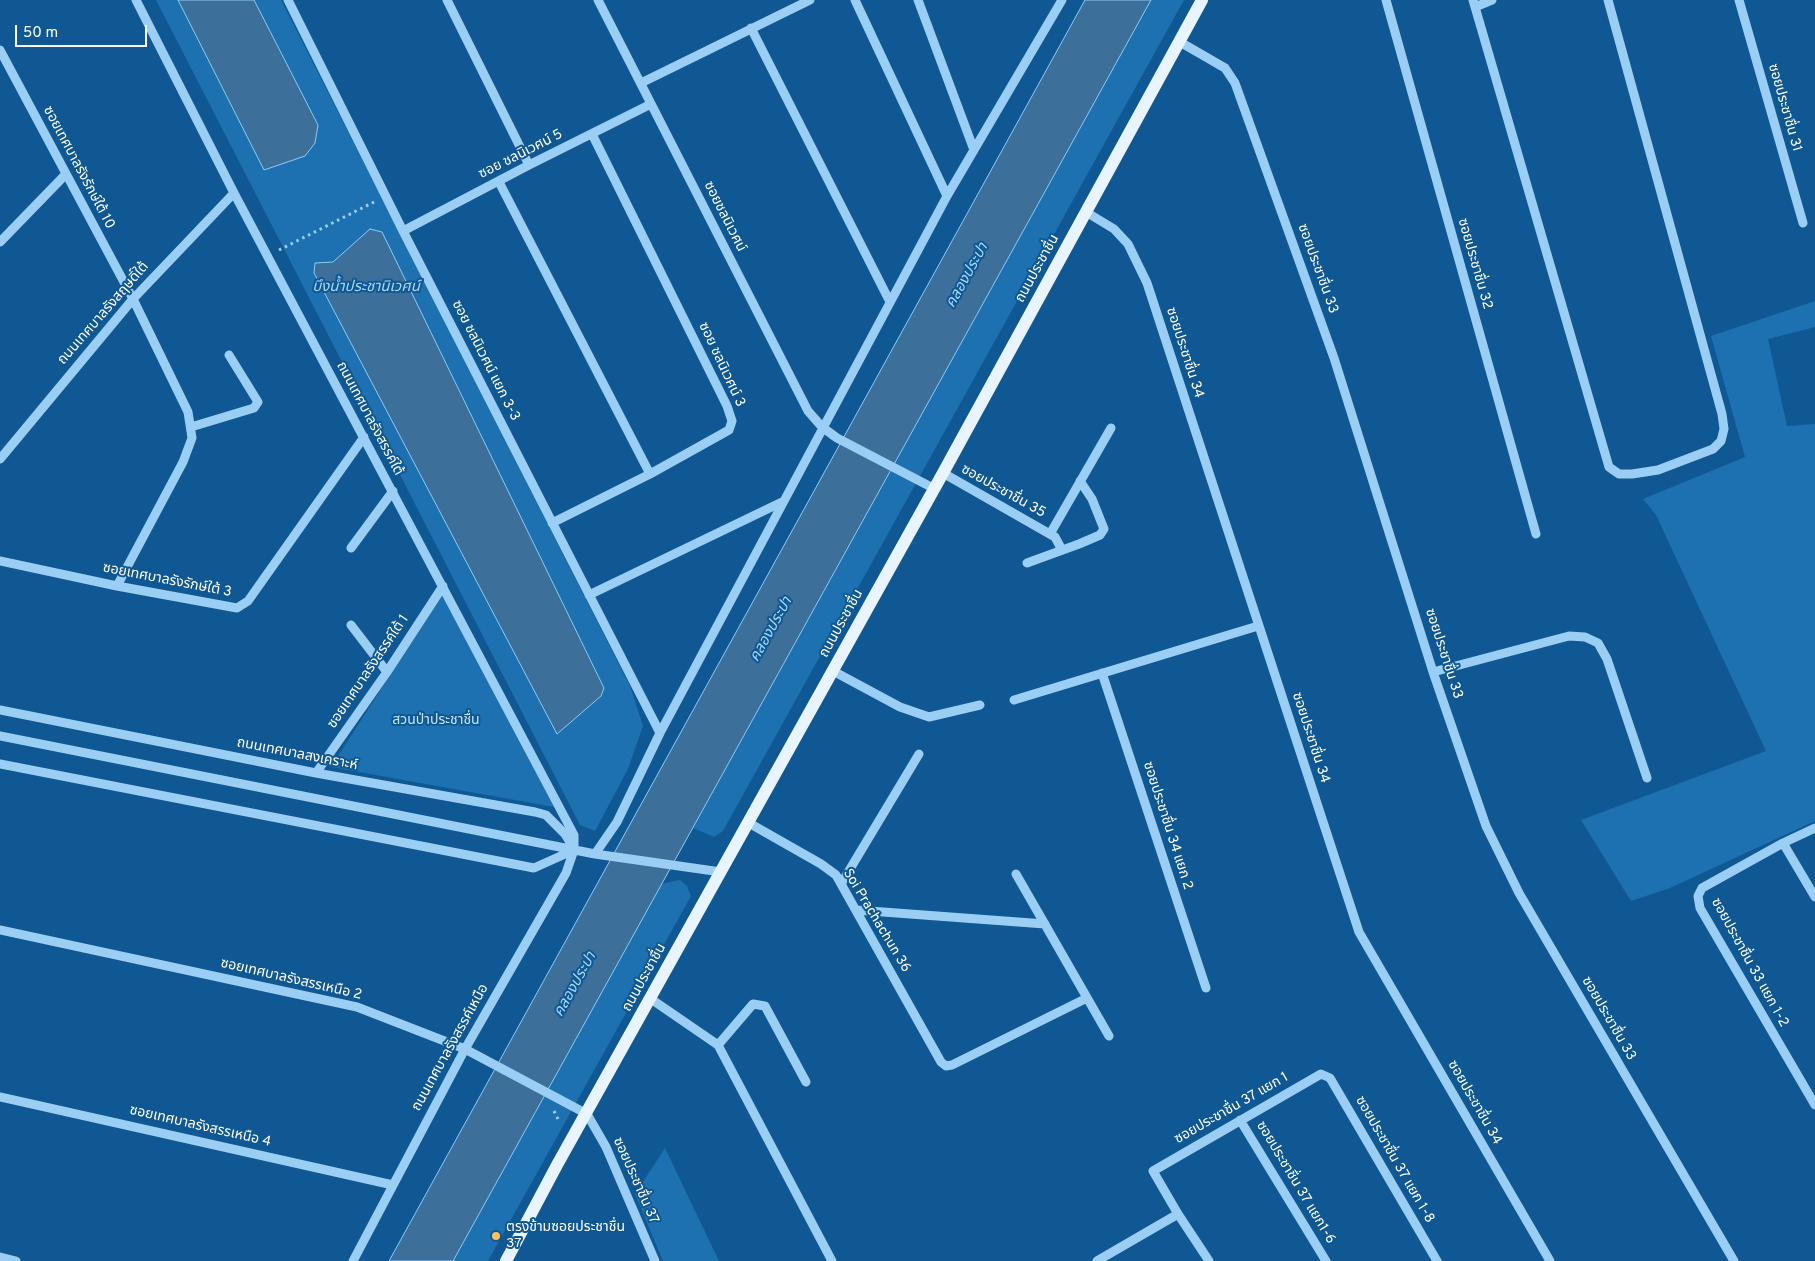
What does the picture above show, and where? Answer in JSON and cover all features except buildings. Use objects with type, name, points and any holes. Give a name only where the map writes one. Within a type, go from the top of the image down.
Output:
[{"type":"main road","name":"ถนนประชาชื่น","points":[[506,1261],[557,1165],[935,488],[1202,0]]},
{"type":"street","name":"ถนนเทศบาลรังสรรค์ใต้","points":[[136,0],[267,256],[570,824],[574,835],[574,850]]},
{"type":"street","name":"ซอย ชลนิเวศน์ แยก 3-3","points":[[288,0],[385,196],[660,733]]},
{"type":"street","points":[[447,0],[529,164]]},
{"type":"street","name":"ซอยชลนิเวศน์","points":[[598,0],[808,411],[822,427],[837,438],[935,488]]},
{"type":"street","points":[[641,83],[810,0]]},
{"type":"street","points":[[855,0],[946,196]]},
{"type":"street","points":[[918,0],[974,150]]},
{"type":"street","name":"ซอยประชาชื่น 32","points":[[1386,0],[1536,534]]},
{"type":"street","points":[[1492,0],[1474,3],[1609,467],[1619,474],[1632,474],[1658,470],[1713,449],[1721,441],[1724,429],[1722,414],[1608,0]]},
{"type":"street","name":"ซอยประชาชื่น 31","points":[[1739,0],[1803,223]]},
{"type":"street","points":[[595,854],[617,822],[660,733],[946,196],[1060,1]]},
{"type":"street","points":[[751,28],[890,302]]},
{"type":"street","name":"ซอยประชาชื่น 33","points":[[1180,42],[1225,68],[1235,83],[1334,358],[1434,672],[1486,826],[1519,893],[1734,1261]]},
{"type":"street","name":"ซอยเทศบาลรังรักษ์ใต้ 10","points":[[0,50],[132,299],[188,412],[191,427]]},
{"type":"street","name":"ซอย ชลนิเวศน์ 5","points":[[403,231],[499,182],[529,164],[651,104]]},
{"type":"street","name":"ซอย ชลนิเวศน์ 3","points":[[552,523],[650,474],[729,430],[732,421],[727,406],[592,134]]},
{"type":"street","points":[[0,242],[66,174]]},
{"type":"street","points":[[499,182],[650,474]]},
{"type":"street","name":"ถนนเทศบาลรังสฤษดิ์ใต้","points":[[0,458],[132,299],[234,193]]},
{"type":"street","name":"ซอยประชาชื่น 34","points":[[1086,212],[1114,229],[1128,244],[1147,283],[1360,932],[1550,1261]]},
{"type":"street","points":[[117,586],[183,462],[192,438],[191,427],[254,408],[258,402],[229,355]]},
{"type":"street","name":"ซอยประชาชื่น 35","points":[[1050,534],[1111,428]]},
{"type":"street","name":"ซอยเทศบาลรังรักษ์ใต้ 3","points":[[0,561],[117,586],[237,608],[248,602],[364,437]]},
{"type":"street","name":"ซอยประชาชื่น 35","points":[[943,473],[1055,537],[1062,550]]},
{"type":"street","points":[[1027,563],[1100,535],[1104,529],[1092,499],[1080,481]]},
{"type":"street","points":[[350,548],[392,492]]},
{"type":"street","points":[[589,595],[782,502]]},
{"type":"street","name":"ซอยเทศบาลรังสรรค์ใต้ 1","points":[[316,773],[387,672],[443,586]]},
{"type":"street","points":[[351,625],[387,672]]},
{"type":"street","points":[[1014,700],[1258,626]]},
{"type":"street","points":[[1434,672],[1569,636],[1585,636],[1598,643],[1607,658],[1648,778]]},
{"type":"street","points":[[833,671],[900,707],[929,717],[980,705]]},
{"type":"street","name":"ซอยประชาชื่น 34 แยก 2","points":[[1102,674],[1206,988]]},
{"type":"street","name":"ถนนเทศบาลสงเคราะห์","points":[[0,710],[316,773],[534,812],[546,815],[565,834],[574,850]]},
{"type":"street","points":[[0,736],[595,854],[721,872]]},
{"type":"street","points":[[841,884],[919,754]]},
{"type":"street","points":[[0,764],[534,868],[574,850]]},
{"type":"street","name":"Soi Prachachun 36","points":[[749,823],[821,864],[836,875],[941,1062],[946,1066],[952,1065],[1087,998]]},
{"type":"street","name":"ซอยประชาชื่น 33 แยก 1-2","points":[[1815,828],[1783,843],[1702,888],[1698,896],[1700,908],[1815,1105]]},
{"type":"street","points":[[1783,843],[1815,897]]},
{"type":"street","name":"ถนนเทศบาลรังสรรค์เหนือ","points":[[353,1261],[465,1049],[566,873],[574,850]]},
{"type":"street","points":[[1016,874],[1109,1036]]},
{"type":"street","points":[[856,910],[1045,924]]},
{"type":"street","name":"ซอยเทศบาลรังสรรเหนือ 2","points":[[0,930],[357,1007],[465,1049],[587,1114]]},
{"type":"street","points":[[650,999],[718,1045],[832,1261]]},
{"type":"street","points":[[718,1045],[753,1004],[765,1006],[806,1082]]},
{"type":"street","name":"ซอยประชาชื่น 37 แยก 1","points":[[1178,1214],[1152,1171],[1321,1074],[1326,1075]]},
{"type":"street","name":"ซอยประชาชื่น 37 แยก 1-8","points":[[1326,1075],[1330,1078],[1437,1261]]},
{"type":"street","name":"ซอยเทศบาลรังสรรเหนือ 4","points":[[0,1097],[393,1184]]},
{"type":"street","name":"ซอยประชาชื่น 37","points":[[587,1114],[606,1147],[655,1261]]},
{"type":"street","name":"ซอยประชาชื่น 37 แยก1-6","points":[[1240,1120],[1326,1261]]},
{"type":"street","points":[[1097,1261],[1178,1214],[1209,1261]]},
{"type":"street","points":[[0,1257],[16,1261]]},
{"type":"path","points":[[267,256],[385,196]]},
{"type":"green space","points":[[156,0],[178,0],[264,170],[318,125],[254,0],[281,0],[630,686],[643,726],[628,769],[595,831],[580,825]],"holes":[[[382,232],[604,687],[601,696],[557,733],[314,273],[316,263],[333,262]]]},
{"type":"green space","points":[[1151,0],[1184,0],[723,831],[714,837],[693,828]]},
{"type":"green space","points":[[1815,301],[1815,327],[1768,339],[1787,426],[1815,424],[1815,821],[1670,888],[1631,901],[1581,820],[1766,751],[1656,515],[1643,499],[1745,457],[1711,336]]},
{"type":"green space","name":"สวนป่าประชาชื่น","points":[[442,594],[554,807],[331,767]]},
{"type":"green space","points":[[680,880],[687,886],[691,896],[488,1261],[453,1261],[661,884]]},
{"type":"green space","points":[[665,1148],[719,1261],[663,1261],[635,1194]]},
{"type":"water","points":[[178,0],[254,0],[318,125],[315,143],[305,156],[264,170]]},
{"type":"water","name":"คลองประปา","points":[[1085,0],[1151,0],[453,1261],[389,1261]]},
{"type":"water","name":"บึงน้ำประชานิเวศน์","points":[[370,229],[382,232],[604,688],[601,696],[557,734],[314,273],[315,263],[333,262]]},
{"type":"place","name":"ตรงข้ามซอยประชาชื่น 37","points":[[496,1236]]}]
